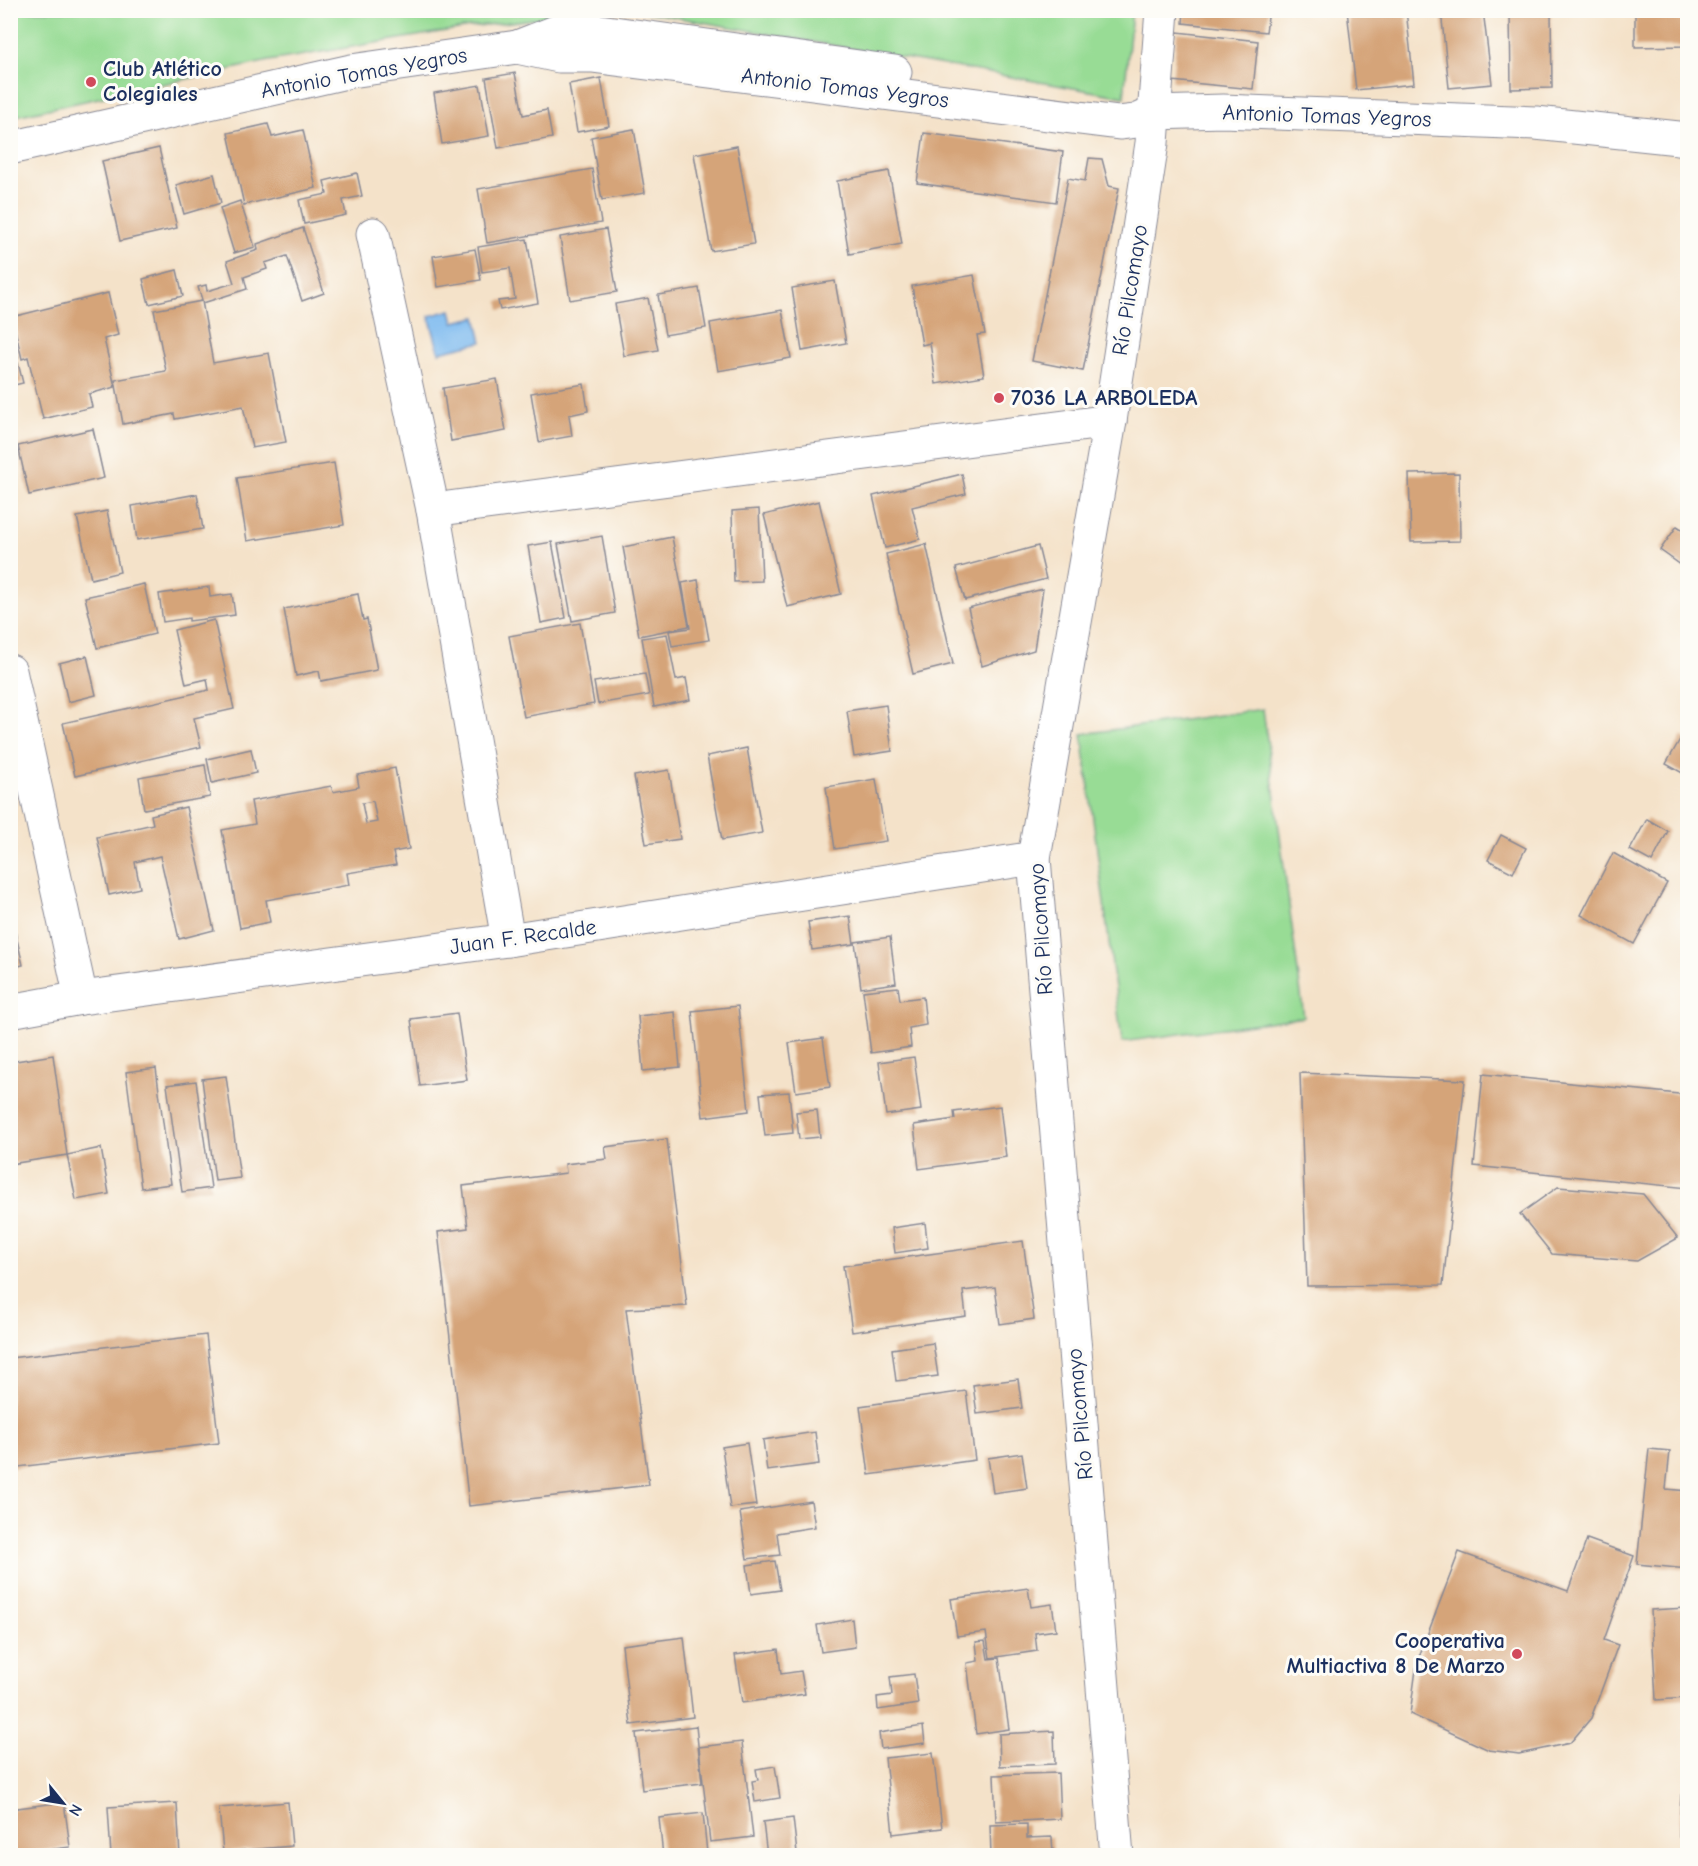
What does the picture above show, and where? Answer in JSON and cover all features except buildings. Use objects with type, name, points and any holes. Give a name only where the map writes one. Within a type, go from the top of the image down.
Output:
[{"type":"street","name":"Río Pilcomayo","points":[[1117,1856],[1034,858],[1110,421],[1152,143],[1162,10]]},
{"type":"street","name":"Antonio Tomas Yegros","points":[[10,148],[351,71],[517,47],[559,56],[592,56],[1119,123],[1136,121],[1154,113],[1222,111],[1536,123],[1688,139]]},
{"type":"street","points":[[373,234],[433,510],[508,940]]},
{"type":"street","points":[[433,510],[1110,421]]},
{"type":"street","points":[[10,671],[81,998]]},
{"type":"street","name":"Juan F. Recalde","points":[[10,1011],[81,998],[508,940],[1034,858]]},
{"type":"green space","name":"Club Atlético Colegiales","points":[[11,11],[598,11],[470,27],[269,61],[11,117]]},
{"type":"green space","points":[[640,11],[1132,11],[1124,97]]},
{"type":"green space","points":[[1263,709],[1304,1017],[1122,1042],[1082,734]]},
{"type":"water","points":[[451,310],[454,322],[476,317],[482,342],[439,352],[429,316]]},
{"type":"place","name":"Club Atlético Colegiales","points":[[91,82]]},
{"type":"place","name":"7036 LA ARBOLEDA","points":[[999,398]]},
{"type":"place","name":"Cooperativa Multiactiva 8 De Marzo","points":[[1517,1654]]}]
